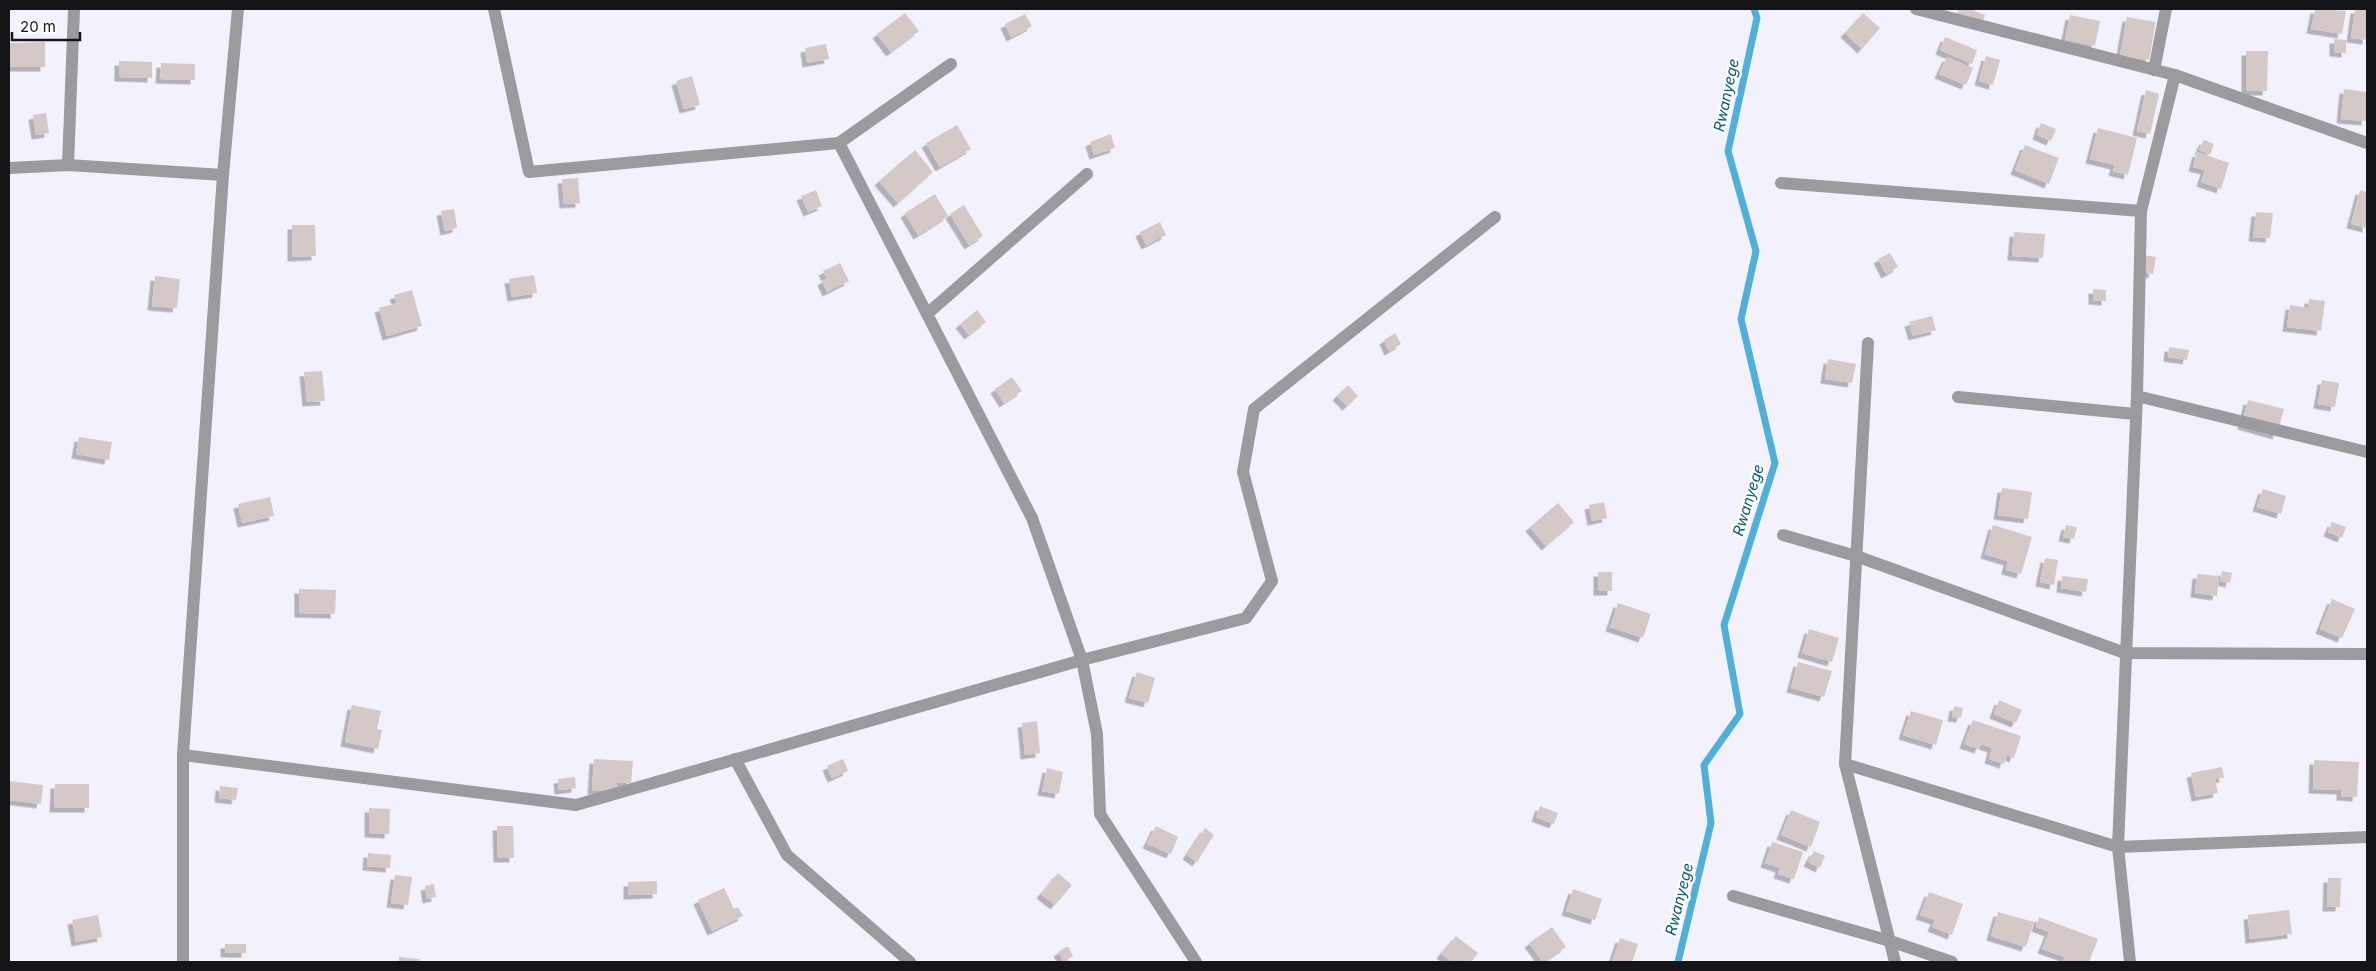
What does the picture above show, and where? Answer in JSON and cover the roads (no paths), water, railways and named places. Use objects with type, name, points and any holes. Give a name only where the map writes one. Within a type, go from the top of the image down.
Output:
[{"type":"street","points":[[68,165],[74,9]]},
{"type":"street","points":[[183,962],[183,755],[223,175],[238,9]]},
{"type":"street","points":[[494,9],[529,172],[839,143],[951,64]]},
{"type":"street","points":[[1919,9],[2175,75],[2367,143]]},
{"type":"street","points":[[2154,70],[2166,9]]},
{"type":"street","points":[[2130,962],[2118,847],[2136,396],[2141,211],[2175,75]]},
{"type":"street","points":[[839,143],[1032,518],[1082,660],[1097,734],[1100,814],[1196,962]]},
{"type":"street","points":[[9,168],[68,165],[223,175]]},
{"type":"street","points":[[927,314],[1088,174]]},
{"type":"street","points":[[1781,184],[2141,211]]},
{"type":"street","points":[[183,755],[576,805],[1082,660],[1246,618],[1272,581],[1243,472],[1254,409],[1495,217]]},
{"type":"street","points":[[1868,343],[1845,764],[1895,962]]},
{"type":"street","points":[[2136,396],[2367,452]]},
{"type":"street","points":[[1958,397],[2135,414]]},
{"type":"street","points":[[1783,535],[1856,556],[2125,653],[2367,654]]},
{"type":"street","points":[[735,759],[786,855],[910,962]]},
{"type":"street","points":[[1845,764],[2118,847],[2367,837]]},
{"type":"street","points":[[1733,896],[1890,941],[1952,962]]},
{"type":"waterway","name":"Rwanyege","points":[[1678,962],[1711,823],[1704,765],[1740,714],[1724,625],[1775,463],[1741,319],[1756,251],[1728,151],[1757,18],[1754,9]]}]
